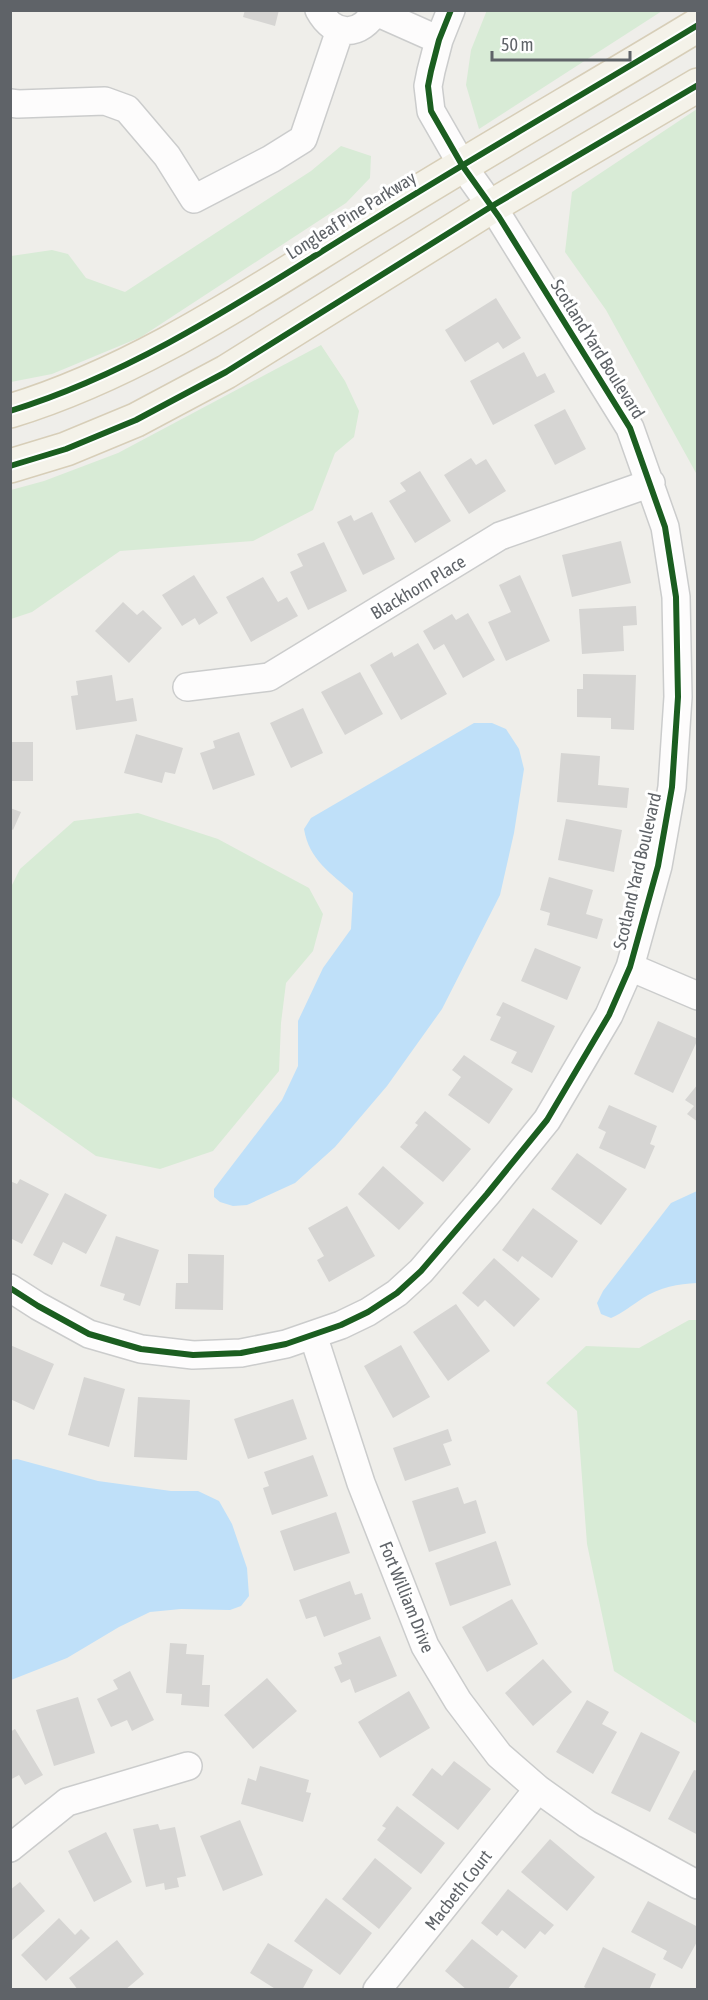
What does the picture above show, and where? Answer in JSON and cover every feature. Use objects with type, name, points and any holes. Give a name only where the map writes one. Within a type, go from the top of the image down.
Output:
[{"type":"main road","name":"Longleaf Pine Parkway","points":[[10,411],[48,400],[113,372],[200,326],[462,165],[698,25]]},
{"type":"main road","points":[[10,466],[66,449],[136,420],[226,372],[492,207],[698,85]]},
{"type":"street","points":[[319,10],[324,20],[340,30],[350,31],[360,28],[368,23],[376,11],[439,40]]},
{"type":"street","name":"Scotland Yard Boulevard","points":[[10,1288],[89,1334],[141,1350],[194,1355],[240,1353],[286,1344],[368,1312],[397,1293],[421,1271],[548,1120],[609,1015],[630,967],[658,866],[672,787],[678,697],[676,597],[665,527],[630,428],[492,207],[462,165],[431,111],[428,86],[439,40],[451,10]]},
{"type":"street","points":[[10,103],[105,101],[127,109],[167,156],[194,199],[271,159],[303,139],[340,30]]},
{"type":"street","name":"Blackhorn Place","points":[[187,687],[269,677],[500,536],[651,483]]},
{"type":"street","points":[[630,967],[698,996]]},
{"type":"street","name":"Fort William Drive","points":[[313,1335],[361,1483],[425,1646],[458,1701],[500,1755],[538,1789],[588,1824],[698,1885]]},
{"type":"street","points":[[10,1848],[67,1802],[188,1766]]},
{"type":"street","name":"Macbeth Court","points":[[377,1989],[538,1789]]},
{"type":"green space","points":[[487,10],[662,11],[479,129],[466,85],[471,50]]},
{"type":"green space","points":[[697,109],[697,486],[696,473],[606,310],[565,252],[572,192]]},
{"type":"green space","points":[[341,146],[371,156],[370,178],[346,203],[141,337],[52,374],[11,382],[11,256],[52,250],[68,254],[86,278],[125,292],[311,171]]},
{"type":"green space","points":[[321,345],[345,381],[359,411],[354,437],[335,453],[313,510],[253,541],[120,551],[32,612],[11,619],[11,490],[44,481],[118,453]]},
{"type":"green space","points":[[138,813],[218,839],[309,888],[323,914],[313,951],[286,983],[281,1023],[279,1071],[213,1151],[160,1169],[96,1156],[12,1097],[11,1094],[11,887],[20,869],[74,821]]},
{"type":"green space","points":[[689,1320],[698,1320],[697,1724],[614,1671],[587,1544],[577,1411],[546,1383],[586,1346],[639,1348]]},
{"type":"water","points":[[474,723],[492,723],[506,729],[519,749],[524,769],[514,833],[500,895],[442,1009],[387,1086],[335,1147],[295,1183],[247,1205],[233,1206],[220,1202],[214,1197],[214,1189],[282,1100],[298,1066],[298,1021],[323,968],[351,929],[353,893],[316,858],[304,829],[311,818]]},
{"type":"water","points":[[697,1191],[697,1283],[676,1285],[656,1291],[611,1318],[601,1314],[597,1303],[603,1291],[671,1203]]},
{"type":"water","points":[[17,1459],[98,1481],[171,1491],[198,1491],[219,1501],[232,1524],[247,1568],[249,1596],[241,1606],[230,1610],[181,1609],[150,1612],[119,1627],[67,1658],[11,1680],[10,1460]]},
{"type":"building","points":[[245,10],[279,10],[275,26],[243,17]]},
{"type":"building","points":[[496,298],[521,338],[503,349],[498,342],[465,362],[445,330]]},
{"type":"building","points":[[524,352],[537,377],[545,373],[555,392],[493,425],[470,381]]},
{"type":"building","points":[[565,409],[586,449],[555,465],[534,425]]},
{"type":"building","points":[[471,458],[476,465],[486,459],[506,491],[469,514],[444,475]]},
{"type":"building","points":[[420,471],[451,521],[415,543],[389,501],[406,491],[400,483]]},
{"type":"building","points":[[372,512],[395,559],[363,575],[337,522],[351,515],[354,521]]},
{"type":"building","points":[[621,541],[631,583],[572,597],[562,555]]},
{"type":"building","points":[[324,542],[347,591],[308,610],[290,572],[303,566],[297,554]]},
{"type":"building","points":[[194,575],[218,613],[199,625],[195,618],[182,626],[162,595]]},
{"type":"building","points":[[520,575],[550,641],[506,661],[488,622],[511,612],[499,585]]},
{"type":"building","points":[[263,577],[278,602],[287,597],[298,616],[251,642],[226,597]]},
{"type":"building","points":[[123,602],[137,615],[143,610],[162,628],[129,663],[95,631]]},
{"type":"building","points":[[636,606],[637,625],[623,626],[624,651],[582,654],[579,609]]},
{"type":"building","points":[[468,613],[495,660],[463,678],[444,644],[434,650],[423,631],[452,614],[456,620]]},
{"type":"building","points":[[418,643],[447,694],[401,720],[370,665],[392,652],[394,657]]},
{"type":"building","points":[[360,672],[383,714],[345,735],[321,692]]},
{"type":"building","points":[[583,674],[636,675],[634,730],[611,729],[611,718],[577,717],[577,689],[583,689]]},
{"type":"building","points":[[112,675],[116,701],[133,698],[137,721],[76,730],[71,696],[78,695],[76,681]]},
{"type":"building","points":[[303,708],[323,753],[291,768],[270,723]]},
{"type":"building","points":[[239,732],[255,775],[213,790],[200,753],[215,748],[213,741]]},
{"type":"building","points":[[136,734],[183,748],[175,774],[165,772],[162,783],[124,773]]},
{"type":"building","points":[[10,742],[33,742],[33,781],[10,781]]},
{"type":"building","points":[[561,753],[600,756],[598,785],[629,788],[627,808],[557,802]]},
{"type":"building","points":[[10,808],[21,812],[13,830],[10,828]]},
{"type":"building","points":[[566,819],[622,830],[614,872],[558,860]]},
{"type":"building","points":[[549,877],[593,890],[586,914],[603,919],[597,939],[547,925],[550,913],[540,910]]},
{"type":"building","points":[[535,948],[581,967],[567,1000],[521,981]]},
{"type":"building","points":[[503,1002],[555,1026],[532,1073],[511,1063],[517,1052],[490,1040],[501,1017],[496,1015]]},
{"type":"building","points":[[658,1021],[698,1039],[673,1093],[634,1074]]},
{"type":"building","points":[[464,1055],[513,1089],[489,1124],[448,1095],[461,1077],[452,1070]]},
{"type":"building","points":[[698,1084],[698,1122],[687,1114],[694,1106],[685,1100]]},
{"type":"building","points":[[609,1105],[657,1126],[650,1144],[655,1146],[645,1169],[599,1148],[606,1132],[598,1128]]},
{"type":"building","points":[[425,1111],[471,1149],[443,1182],[400,1147],[418,1125],[415,1123]]},
{"type":"building","points":[[577,1153],[627,1189],[601,1225],[551,1189]]},
{"type":"building","points":[[383,1166],[424,1203],[399,1230],[358,1194]]},
{"type":"building","points":[[20,1179],[49,1194],[22,1244],[10,1238],[10,1181],[17,1184]]},
{"type":"building","points":[[65,1193],[107,1215],[86,1254],[63,1242],[52,1265],[33,1255]]},
{"type":"building","points":[[347,1206],[375,1256],[329,1282],[317,1260],[324,1256],[308,1228]]},
{"type":"building","points":[[533,1208],[578,1241],[552,1278],[522,1256],[518,1262],[502,1250]]},
{"type":"building","points":[[116,1236],[159,1250],[140,1306],[123,1300],[125,1294],[100,1286]]},
{"type":"building","points":[[188,1254],[224,1255],[223,1310],[175,1309],[176,1283],[188,1283]]},
{"type":"building","points":[[494,1258],[540,1299],[514,1327],[485,1300],[478,1307],[462,1293]]},
{"type":"building","points":[[456,1304],[490,1351],[448,1381],[413,1332]]},
{"type":"building","points":[[10,1345],[54,1364],[34,1410],[10,1399]]},
{"type":"building","points":[[401,1345],[430,1397],[393,1418],[364,1366]]},
{"type":"building","points":[[84,1377],[125,1389],[109,1447],[68,1435]]},
{"type":"building","points":[[138,1397],[190,1400],[187,1460],[134,1457]]},
{"type":"building","points":[[293,1399],[307,1439],[248,1459],[234,1419]]},
{"type":"building","points":[[448,1429],[452,1441],[443,1444],[451,1465],[405,1481],[393,1448]]},
{"type":"building","points":[[313,1455],[328,1496],[272,1515],[263,1488],[269,1486],[264,1472]]},
{"type":"building","points":[[458,1487],[464,1504],[476,1500],[486,1533],[429,1552],[412,1501]]},
{"type":"building","points":[[336,1512],[350,1553],[294,1571],[280,1531]]},
{"type":"building","points":[[496,1541],[511,1585],[450,1606],[435,1563]]},
{"type":"building","points":[[350,1581],[355,1595],[362,1593],[371,1619],[324,1637],[316,1616],[306,1619],[299,1600]]},
{"type":"building","points":[[512,1599],[538,1644],[487,1672],[462,1627]]},
{"type":"building","points":[[380,1636],[397,1676],[355,1693],[350,1679],[341,1683],[334,1667],[342,1664],[338,1653]]},
{"type":"building","points":[[170,1643],[187,1644],[186,1654],[204,1655],[202,1685],[210,1685],[209,1707],[181,1705],[182,1694],[166,1693]]},
{"type":"building","points":[[543,1659],[572,1692],[533,1726],[505,1693]]},
{"type":"building","points":[[130,1671],[154,1720],[132,1731],[127,1720],[111,1727],[97,1699],[118,1689],[113,1680]]},
{"type":"building","points":[[267,1678],[297,1711],[253,1749],[224,1715]]},
{"type":"building","points":[[409,1691],[430,1728],[380,1758],[358,1722]]},
{"type":"building","points":[[78,1697],[95,1753],[54,1766],[36,1710]]},
{"type":"building","points":[[587,1700],[609,1712],[602,1724],[617,1732],[593,1774],[556,1752]]},
{"type":"building","points":[[15,1729],[43,1775],[25,1785],[19,1775],[10,1780],[10,1732]]},
{"type":"building","points":[[641,1732],[680,1752],[650,1812],[611,1793]]},
{"type":"building","points":[[454,1761],[491,1789],[458,1830],[412,1795],[432,1768],[442,1776]]},
{"type":"building","points":[[260,1766],[309,1780],[306,1792],[311,1793],[303,1822],[241,1804],[248,1778],[256,1781]]},
{"type":"building","points":[[694,1770],[698,1771],[698,1835],[668,1819]]},
{"type":"building","points":[[397,1806],[445,1843],[421,1874],[377,1840],[386,1828],[382,1826]]},
{"type":"building","points":[[240,1820],[263,1875],[223,1891],[200,1836]]},
{"type":"building","points":[[158,1824],[160,1830],[175,1827],[186,1876],[177,1878],[179,1887],[165,1890],[164,1883],[146,1887],[133,1829]]},
{"type":"building","points":[[106,1832],[132,1882],[94,1902],[68,1851]]},
{"type":"building","points":[[550,1839],[595,1877],[567,1911],[521,1872]]},
{"type":"building","points":[[375,1858],[412,1888],[379,1929],[342,1899]]},
{"type":"building","points":[[20,1882],[45,1911],[10,1942],[10,1890]]},
{"type":"building","points":[[508,1889],[554,1925],[545,1935],[540,1931],[525,1949],[502,1930],[497,1936],[481,1923]]},
{"type":"building","points":[[326,1898],[372,1933],[340,1975],[294,1941]]},
{"type":"building","points":[[648,1901],[698,1927],[698,1940],[682,1969],[663,1959],[667,1951],[631,1932]]},
{"type":"building","points":[[59,1918],[75,1935],[81,1929],[90,1938],[46,1981],[21,1955]]},
{"type":"building","points":[[472,1939],[518,1976],[507,1990],[467,1990],[445,1971]]},
{"type":"building","points":[[117,1940],[144,1974],[125,1990],[78,1990],[69,1978]]},
{"type":"building","points":[[268,1943],[313,1970],[302,1990],[277,1990],[250,1973]]},
{"type":"building","points":[[603,1947],[656,1974],[649,1990],[589,1990],[584,1987]]},
{"type":"cycle path","points":[[10,1288],[89,1334],[141,1349],[193,1355],[241,1353],[286,1344],[341,1325],[368,1312],[397,1293],[421,1271],[547,1120],[609,1015],[630,967],[658,866],[672,787],[678,697],[676,597],[665,527],[630,428],[499,217],[462,165],[431,111],[428,86],[439,40],[451,10]]},
{"type":"cycle path","points":[[10,411],[105,374],[196,328],[452,171],[698,25]]},
{"type":"cycle path","points":[[10,466],[66,449],[136,420],[226,372],[492,206],[698,85]]}]
